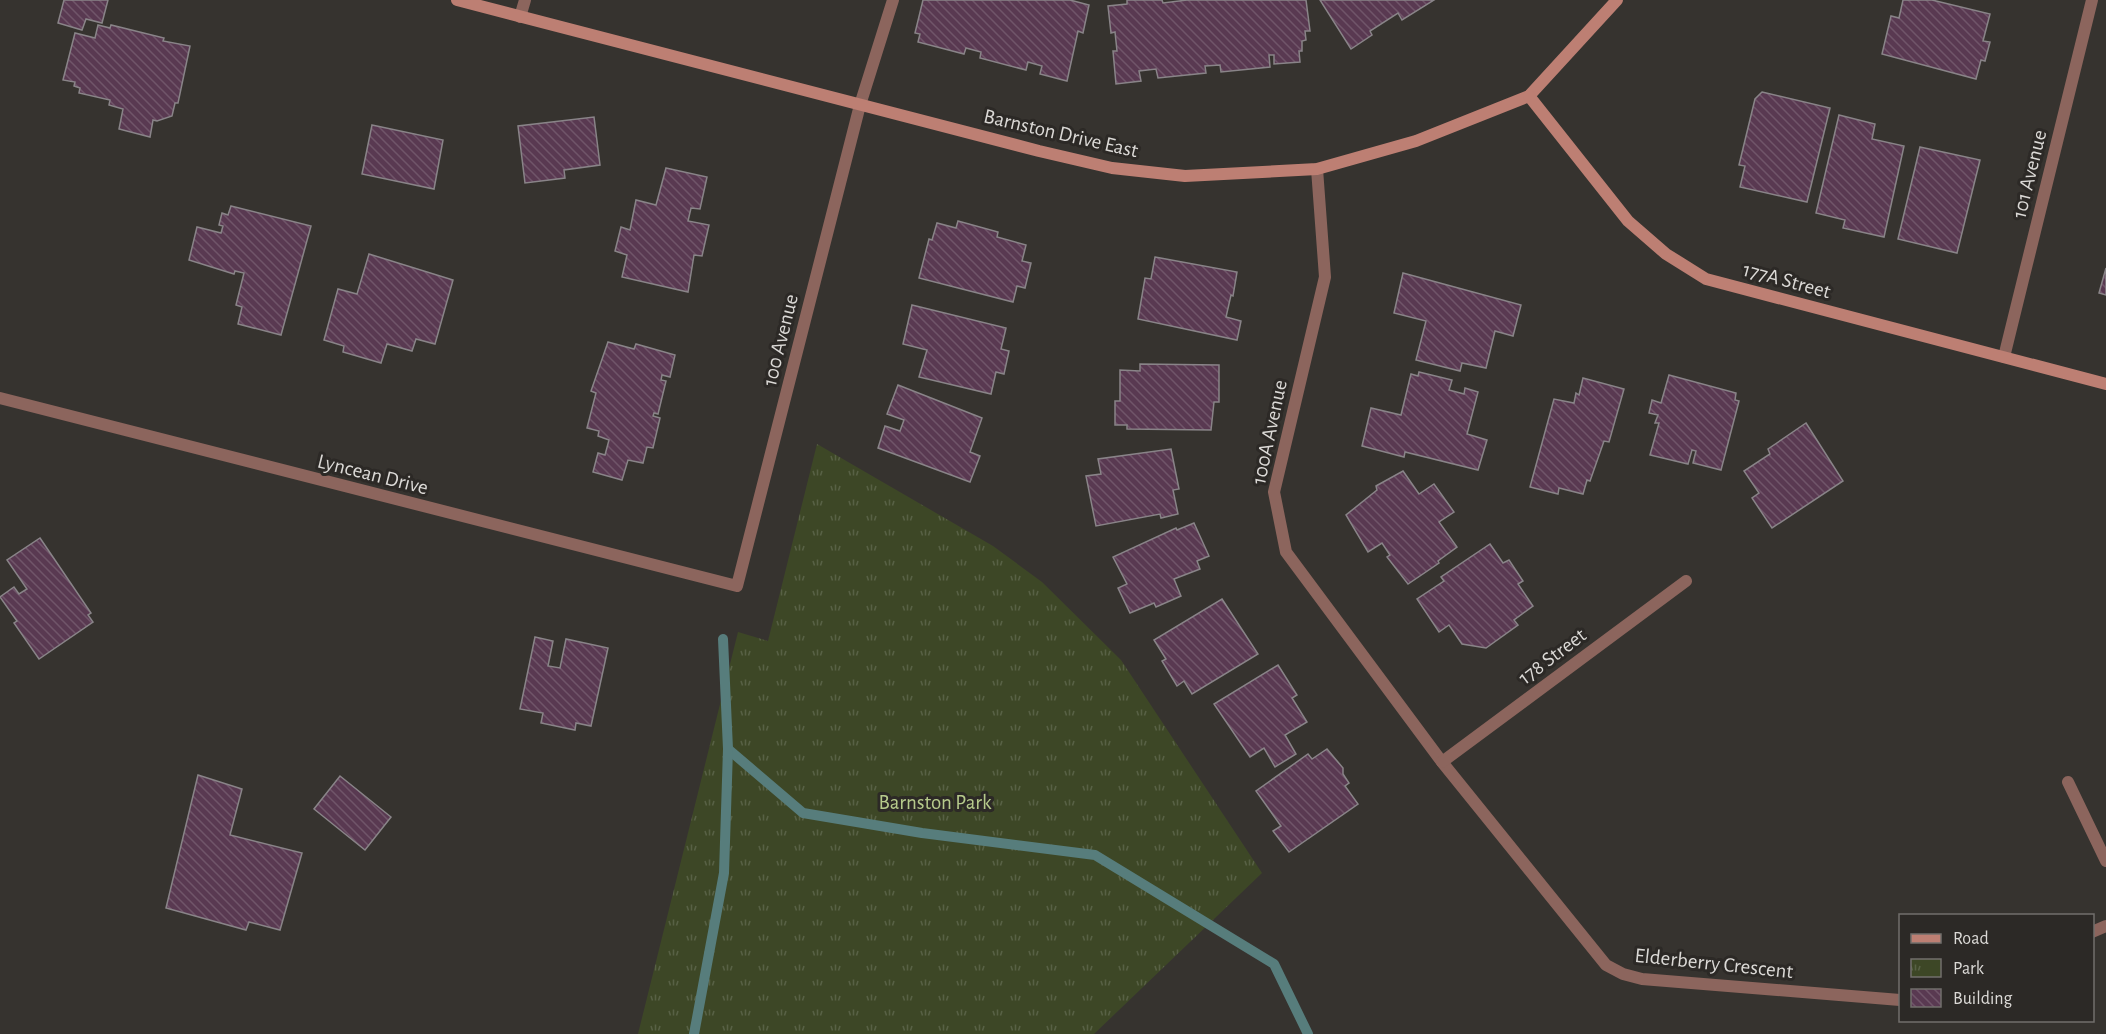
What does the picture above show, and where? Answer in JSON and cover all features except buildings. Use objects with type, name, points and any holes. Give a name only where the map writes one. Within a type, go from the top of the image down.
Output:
[{"type":"street","name":"Barnston Drive East","points":[[457,0],[1112,168],[1185,176],[1317,169],[1416,141],[1529,96],[1617,0]]},
{"type":"street","points":[[520,17],[525,0]]},
{"type":"street","name":"100 Avenue","points":[[737,586],[860,105],[893,0]]},
{"type":"street","name":"101 Avenue","points":[[2004,357],[2092,0]]},
{"type":"street","name":"177A Street","points":[[1529,96],[1628,221],[1666,254],[1706,279],[2106,384]]},
{"type":"street","name":"100A Avenue","points":[[1317,169],[1324,277],[1274,492],[1286,552],[1442,762]]},
{"type":"street","name":"Lyncean Drive","points":[[0,398],[737,586]]},
{"type":"street","name":"178 Street","points":[[1442,762],[1686,581]]},
{"type":"street","name":"Elderberry Crescent","points":[[1442,762],[1606,965],[1623,974],[1642,979],[1899,1000]]},
{"type":"street","points":[[2068,782],[2106,861]]},
{"type":"green space","name":"Barnston Park","points":[[817,444],[993,546],[1042,582],[1121,660],[1262,873],[1094,1034],[638,1034],[738,632],[768,641]]},
{"type":"waterway","points":[[694,1034],[724,873],[728,749],[723,639]]},
{"type":"waterway","points":[[728,749],[803,813],[922,833],[1095,855],[1274,964],[1308,1034]]}]
